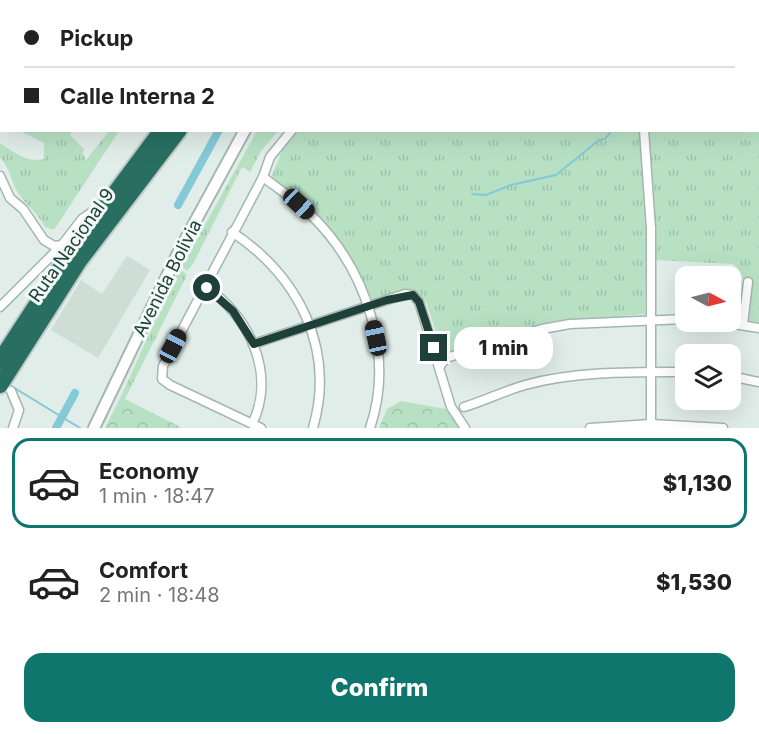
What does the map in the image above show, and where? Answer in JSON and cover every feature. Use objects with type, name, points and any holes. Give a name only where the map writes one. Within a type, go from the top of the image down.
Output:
[{"type":"highway","name":"Ruta Nacional 9","points":[[6,388],[8,357],[69,255],[160,132]]},
{"type":"highway","name":"Ruta Nacional 9","points":[[8,357],[177,132]]},
{"type":"street","name":"Avenida Bolivia","points":[[95,426],[178,253],[244,132]]},
{"type":"street","points":[[205,287],[233,311],[254,344],[261,381],[256,426],[170,385],[162,379],[163,366],[263,177],[270,157],[290,132]]},
{"type":"street","points":[[644,132],[651,229],[651,426]]},
{"type":"street","points":[[0,176],[10,198],[23,209],[44,240],[54,246],[62,245]]},
{"type":"street","points":[[263,177],[299,204],[328,234],[353,272],[368,306],[376,338],[379,374],[375,415],[370,428]]},
{"type":"street","points":[[0,307],[62,245],[82,219],[111,198]]},
{"type":"street","points":[[232,232],[264,256],[279,272],[293,290],[310,325],[320,375],[319,398],[313,428]]},
{"type":"street","points":[[748,282],[743,324],[759,328]]},
{"type":"street","points":[[254,344],[405,294],[413,295],[419,302],[451,407],[465,428]]},
{"type":"street","points":[[440,366],[446,358],[542,329],[600,321],[675,319]]},
{"type":"street","points":[[464,407],[554,378],[675,372]]},
{"type":"street","points":[[741,378],[759,382]]},
{"type":"street","points":[[6,388],[19,410],[13,428]]},
{"type":"street","points":[[590,428],[651,426],[723,428]]},
{"type":"shaded area","points":[[127,256],[150,270],[98,358],[51,330],[81,280],[102,294]]},
{"type":"green space","points":[[22,132],[72,132],[70,135],[84,149],[86,160],[108,132],[118,132],[54,230],[45,227],[21,197],[0,158],[0,143],[26,158],[44,159],[44,143]]},
{"type":"green space","points":[[256,132],[277,132],[261,151],[250,172],[242,167],[193,264],[187,271],[182,266]]},
{"type":"green space","points":[[297,132],[640,132],[647,225],[645,314],[551,323],[503,334],[447,354],[441,349],[426,301],[405,290],[372,299],[350,259],[270,180],[284,146]]},
{"type":"green space","points":[[649,132],[759,132],[759,323],[741,319],[744,282],[741,266],[653,260],[654,214]]},
{"type":"green space","points":[[179,268],[187,275],[125,399],[121,396]]},
{"type":"green space","points":[[121,396],[125,399],[182,428],[105,428]]},
{"type":"green space","points":[[401,401],[446,409],[459,428],[379,428],[387,409]]},
{"type":"waterway","points":[[178,205],[218,132]]},
{"type":"waterway","points":[[472,194],[486,195],[511,185],[556,175],[599,140],[605,139],[610,132]]},
{"type":"waterway","points":[[8,384],[80,428]]},
{"type":"waterway","points":[[56,428],[75,393]]},
{"type":"route","points":[[207,288],[233,311],[254,344],[405,294],[413,295],[419,302],[434,348]]}]
